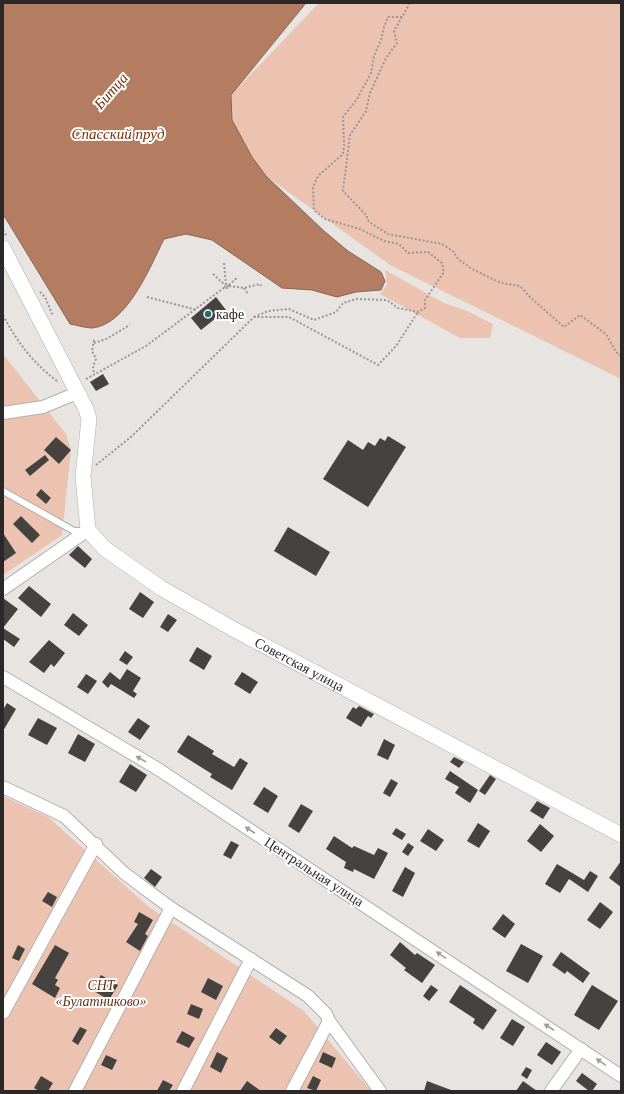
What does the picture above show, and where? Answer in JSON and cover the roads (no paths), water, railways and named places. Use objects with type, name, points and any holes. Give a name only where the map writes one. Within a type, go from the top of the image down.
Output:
[{"type":"street","points":[[3,248],[77,392],[89,419],[83,476],[88,530],[3,589]]},
{"type":"street","points":[[3,414],[43,407],[77,392]]},
{"type":"street","name":"Советская улица","points":[[88,530],[104,548],[161,588],[234,630],[621,835]]},
{"type":"street","name":"Центральная улица","points":[[3,677],[158,769],[621,1076]]},
{"type":"street","points":[[4,791],[64,816],[96,844],[124,872],[171,908],[308,996],[326,1014],[329,1021],[380,1091]]},
{"type":"street","points":[[3,1013],[96,844]]},
{"type":"street","points":[[74,1091],[171,908]]},
{"type":"street","points":[[183,1091],[251,959]]},
{"type":"street","points":[[292,1091],[329,1021]]},
{"type":"street","points":[[551,1091],[582,1049]]},
{"type":"lane","points":[[3,491],[74,531],[88,530]]},
{"type":"water","name":"Спасский пруд","points":[[3,3],[306,3],[231,95],[232,120],[252,157],[266,176],[324,231],[348,251],[381,272],[385,281],[381,290],[356,292],[337,297],[312,290],[282,288],[212,240],[186,234],[164,239],[136,293],[116,317],[105,324],[92,328],[70,324],[3,214]]},
{"type":"place","name":"кафе","points":[[208,314]]},
{"type":"water label","name":"Битца","points":[[111,91]]},
{"type":"park label","name":"СНТ «Булатниково»","points":[[101,994]]}]
